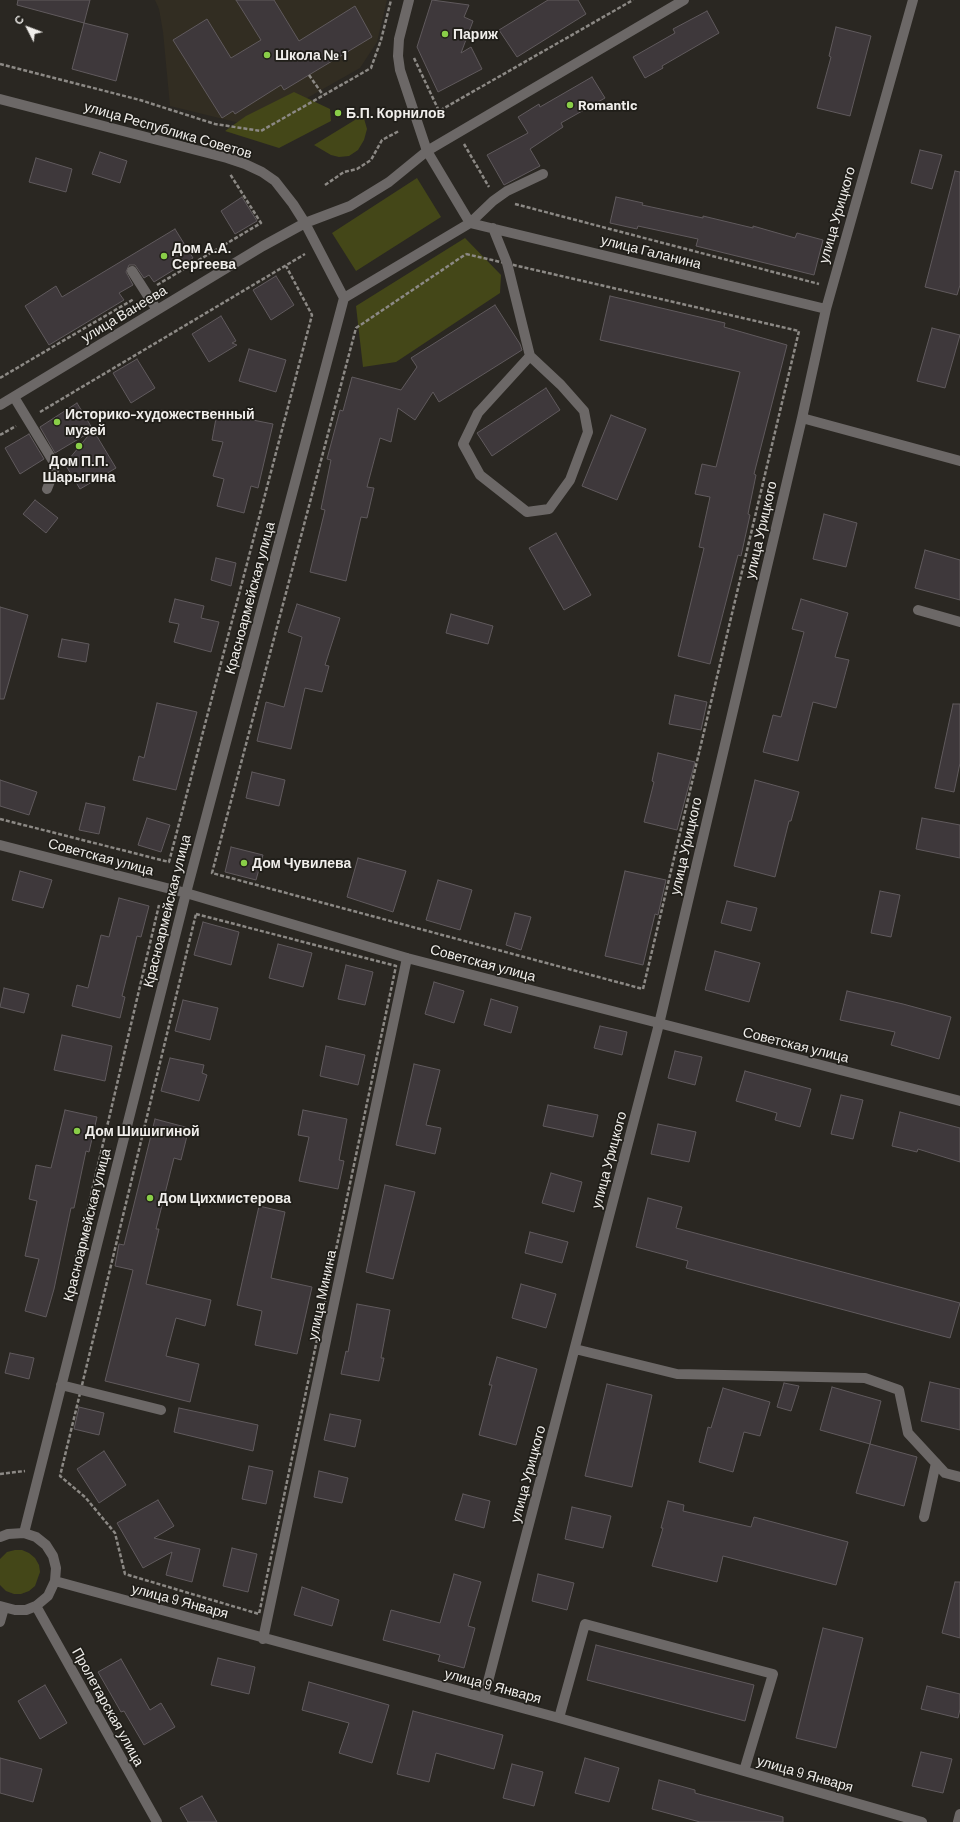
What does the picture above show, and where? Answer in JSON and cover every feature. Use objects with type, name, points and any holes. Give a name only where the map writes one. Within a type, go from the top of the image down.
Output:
[{"type":"street","points":[[409,0],[400,39],[398,56],[400,70],[426,151],[470,223]]},
{"type":"street","name":"улица Ванеева","points":[[0,405],[263,246],[305,223],[350,206],[389,182],[426,151],[684,0]]},
{"type":"street","name":"улица Урицкого","points":[[484,1697],[659,1024],[802,418],[826,309],[912,0]]},
{"type":"street","name":"улица Республика Советов","points":[[0,99],[245,164],[262,172],[275,182],[293,204],[305,223],[344,298]]},
{"type":"street","points":[[344,298],[470,223],[507,191],[542,174]]},
{"type":"street","name":"улица Галанина","points":[[470,223],[826,309]]},
{"type":"street","points":[[493,228],[507,263],[530,356],[561,385],[584,411],[588,432],[570,480],[549,509],[527,512],[480,475],[463,444],[478,413],[530,356]]},
{"type":"street","points":[[132,271],[156,310]]},
{"type":"street","name":"Красноармейская улица","points":[[24,1533],[186,893],[344,298]]},
{"type":"street","points":[[14,397],[56,466],[47,489]]},
{"type":"street","points":[[802,418],[960,461]]},
{"type":"street","points":[[918,610],[960,622]]},
{"type":"street","name":"Советская улица","points":[[0,845],[186,893],[407,958],[960,1101]]},
{"type":"street","name":"улица Минина","points":[[263,1638],[407,958]]},
{"type":"street","points":[[574,1349],[677,1374],[866,1378],[899,1390],[908,1433],[945,1473],[960,1477]]},
{"type":"street","points":[[61,1385],[161,1410]]},
{"type":"street","points":[[924,1517],[936,1463]]},
{"type":"street","points":[[0,1537],[8,1534],[24,1533],[36,1537],[46,1545],[53,1556],[56,1568],[55,1581],[48,1596],[36,1606],[20,1610],[2,1607],[0,1622]]},
{"type":"street","name":"улица 9 Января","points":[[55,1581],[484,1697],[922,1822]]},
{"type":"street","name":"Пролетарская улица","points":[[36,1606],[157,1822]]},
{"type":"street","points":[[559,1718],[585,1624],[773,1674],[744,1771]]},
{"type":"street","points":[[958,1822],[960,1814]]},
{"type":"path","points":[[0,64],[140,100],[215,124],[261,131],[371,68],[381,40],[391,0]]},
{"type":"path","points":[[411,52],[439,111],[633,0]]},
{"type":"path","points":[[309,75],[323,95]]},
{"type":"path","points":[[325,185],[344,172],[357,169],[371,160],[382,140],[399,132]]},
{"type":"path","points":[[462,141],[497,199],[822,285]]},
{"type":"path","points":[[0,378],[261,223]]},
{"type":"path","points":[[0,436],[286,266],[317,246]]},
{"type":"path","points":[[466,254],[507,263],[799,331],[643,989],[212,873],[356,328],[466,254]]},
{"type":"path","points":[[0,818],[169,862],[312,315],[286,266]]},
{"type":"path","points":[[76,1262],[159,905]]},
{"type":"path","points":[[196,914],[396,966],[259,1614],[125,1574],[115,1533],[85,1497],[60,1476],[81,1390],[196,914]]},
{"type":"path","points":[[0,1474],[27,1471],[28,1466]]},
{"type":"shaded area","name":"Школа № 1","points":[[155,0],[387,0],[377,42],[360,68],[256,127],[170,106],[163,32],[159,9]]},
{"type":"green space","points":[[294,92],[330,109],[331,121],[279,148],[225,131],[246,116]]},
{"type":"green space","points":[[363,115],[367,129],[364,140],[358,150],[349,156],[339,157],[331,155],[314,145]]},
{"type":"green space","points":[[417,178],[441,217],[356,271],[332,233]]},
{"type":"green space","points":[[465,238],[501,275],[500,293],[396,362],[363,367],[356,306]]},
{"type":"green space","points":[[22,1550],[35,1558],[39,1565],[40,1572],[35,1586],[29,1591],[21,1594],[14,1594],[6,1591],[0,1585],[0,1559],[7,1552]]},
{"type":"building","points":[[18,0],[90,0],[84,23],[17,5]]},
{"type":"building","points":[[236,0],[274,0],[299,41],[355,6],[372,37],[284,90],[281,85],[235,114],[233,111],[222,118],[173,40],[207,19],[231,58],[261,40]]},
{"type":"building","name":"Париж","points":[[432,0],[469,5],[464,17],[473,21],[461,53],[471,47],[482,69],[438,92],[417,47]]},
{"type":"building","points":[[548,0],[578,0],[586,14],[517,57],[499,30]]},
{"type":"building","points":[[707,11],[719,33],[662,66],[663,68],[645,78],[633,57],[675,33],[673,29]]},
{"type":"building","points":[[84,23],[128,34],[116,81],[72,69]]},
{"type":"building","points":[[836,27],[871,36],[850,116],[817,108],[831,57],[829,56]]},
{"type":"building","points":[[592,77],[605,98],[561,123],[563,127],[530,149],[540,166],[504,185],[487,155],[528,133],[518,117],[539,104],[540,107]]},
{"type":"building","points":[[920,150],[942,155],[932,189],[911,183]]},
{"type":"building","points":[[100,152],[127,161],[120,183],[92,174]]},
{"type":"building","points":[[36,158],[72,169],[66,192],[29,182]]},
{"type":"building","points":[[955,171],[960,172],[960,285],[957,295],[925,287]]},
{"type":"building","points":[[242,197],[257,221],[235,234],[221,211]]},
{"type":"building","points":[[616,197],[643,203],[642,205],[703,218],[703,216],[753,228],[753,226],[795,238],[797,233],[823,240],[814,275],[696,246],[698,239],[638,226],[637,229],[610,223]]},
{"type":"building","points":[[175,229],[193,258],[154,282],[149,275],[144,278],[135,265],[129,265],[126,272],[133,285],[119,293],[124,300],[49,345],[25,306],[56,286],[62,297]]},
{"type":"building","points":[[276,276],[294,305],[271,320],[253,290]]},
{"type":"building","points":[[610,296],[725,323],[724,327],[787,345],[754,474],[756,475],[748,514],[750,515],[741,556],[738,555],[710,664],[678,656],[704,548],[699,547],[710,497],[695,494],[702,464],[716,467],[740,372],[600,340]]},
{"type":"building","points":[[495,305],[520,344],[522,350],[439,402],[433,392],[415,420],[398,408],[391,442],[380,438],[367,487],[374,488],[367,518],[361,517],[346,581],[310,572],[325,510],[321,509],[331,460],[327,459],[340,410],[343,411],[352,377],[401,390],[417,367],[411,358]]},
{"type":"building","points":[[221,316],[236,341],[232,343],[237,345],[209,362],[192,334]]},
{"type":"building","points":[[932,328],[960,335],[945,388],[917,381]]},
{"type":"building","points":[[249,349],[286,360],[276,392],[239,381]]},
{"type":"building","points":[[137,359],[155,388],[131,403],[113,373]]},
{"type":"building","points":[[546,388],[560,410],[492,456],[477,433]]},
{"type":"building","name":"Дом П.П. Шарыгина","points":[[77,403],[116,468],[80,489],[65,464],[92,431],[55,453],[40,427]]},
{"type":"building","points":[[217,413],[273,424],[258,488],[251,486],[244,513],[217,506],[224,479],[213,476],[223,442],[212,440]]},
{"type":"building","points":[[611,415],[646,429],[617,500],[582,486]]},
{"type":"building","points":[[29,434],[44,459],[20,474],[5,448]]},
{"type":"building","points":[[35,500],[58,518],[46,533],[23,514]]},
{"type":"building","points":[[824,514],[857,523],[846,567],[813,559]]},
{"type":"building","points":[[556,533],[591,595],[564,610],[529,548]]},
{"type":"building","points":[[925,550],[960,560],[960,600],[915,588]]},
{"type":"building","points":[[216,558],[236,563],[231,586],[211,580]]},
{"type":"building","points":[[175,599],[204,606],[201,618],[219,622],[211,652],[174,642],[179,624],[169,622]]},
{"type":"building","points":[[801,599],[848,613],[835,657],[849,660],[836,708],[813,702],[798,761],[763,752],[773,715],[781,717],[804,632],[792,629]]},
{"type":"building","points":[[297,604],[340,618],[325,665],[329,666],[322,692],[305,688],[291,749],[257,741],[266,702],[284,707],[302,637],[288,632]]},
{"type":"building","points":[[0,607],[28,615],[4,699],[0,699]]},
{"type":"building","points":[[451,614],[493,626],[488,644],[446,633]]},
{"type":"building","points":[[62,639],[89,644],[86,662],[58,657]]},
{"type":"building","points":[[675,695],[707,702],[701,730],[669,724]]},
{"type":"building","points":[[157,703],[197,712],[176,790],[133,780],[139,756],[144,758]]},
{"type":"building","points":[[953,704],[960,704],[960,763],[954,792],[935,788]]},
{"type":"building","points":[[658,753],[695,762],[677,830],[644,822],[654,782],[652,781]]},
{"type":"building","points":[[252,772],[285,780],[279,806],[246,798]]},
{"type":"building","points":[[0,780],[37,792],[29,815],[0,806]]},
{"type":"building","points":[[755,780],[799,792],[791,821],[789,821],[775,877],[734,866]]},
{"type":"building","points":[[86,803],[105,807],[99,834],[79,830]]},
{"type":"building","points":[[147,818],[170,825],[161,852],[138,845]]},
{"type":"building","points":[[922,818],[960,825],[960,858],[916,849]]},
{"type":"building","name":"Дом Чувилева","points":[[231,847],[263,855],[256,880],[225,872]]},
{"type":"building","points":[[358,858],[406,871],[393,912],[347,897]]},
{"type":"building","points":[[20,871],[52,880],[43,908],[12,900]]},
{"type":"building","points":[[625,871],[666,880],[658,915],[655,914],[643,965],[605,956]]},
{"type":"building","points":[[438,880],[472,890],[460,930],[426,920]]},
{"type":"building","points":[[880,891],[900,895],[891,937],[871,933]]},
{"type":"building","points":[[119,898],[149,906],[141,937],[137,936],[122,996],[125,997],[120,1018],[72,1006],[77,985],[88,988],[101,935],[109,937]]},
{"type":"building","points":[[727,901],[757,908],[751,931],[721,923]]},
{"type":"building","points":[[515,913],[531,917],[521,950],[506,945]]},
{"type":"building","points":[[203,922],[239,932],[231,965],[194,955]]},
{"type":"building","points":[[278,944],[312,953],[303,987],[269,978]]},
{"type":"building","points":[[715,951],[760,963],[749,1002],[705,990]]},
{"type":"building","points":[[346,965],[373,972],[365,1005],[338,999]]},
{"type":"building","points":[[434,982],[464,991],[454,1023],[425,1014]]},
{"type":"building","points":[[4,988],[29,994],[24,1013],[0,1007]]},
{"type":"building","points":[[847,991],[951,1017],[939,1059],[891,1045],[895,1032],[840,1020]]},
{"type":"building","points":[[491,999],[518,1007],[511,1033],[484,1025]]},
{"type":"building","points":[[183,1000],[218,1008],[210,1040],[175,1031]]},
{"type":"building","points":[[600,1026],[627,1032],[622,1055],[594,1048]]},
{"type":"building","points":[[62,1035],[112,1046],[105,1081],[54,1070]]},
{"type":"building","points":[[326,1046],[365,1055],[358,1085],[320,1076]]},
{"type":"building","points":[[675,1051],[702,1057],[695,1085],[668,1078]]},
{"type":"building","points":[[170,1058],[204,1065],[202,1073],[207,1075],[199,1101],[161,1091]]},
{"type":"building","points":[[414,1064],[440,1070],[426,1125],[441,1128],[435,1154],[396,1145]]},
{"type":"building","points":[[745,1071],[811,1089],[800,1127],[775,1120],[777,1113],[736,1101]]},
{"type":"building","points":[[841,1095],[863,1100],[853,1139],[831,1134]]},
{"type":"building","points":[[548,1105],[598,1115],[593,1137],[543,1126]]},
{"type":"building","points":[[65,1110],[97,1117],[89,1152],[86,1151],[74,1208],[71,1208],[54,1289],[46,1317],[25,1311],[39,1259],[25,1256],[37,1201],[29,1199],[36,1165],[51,1168]]},
{"type":"building","points":[[303,1110],[347,1119],[339,1160],[344,1161],[338,1189],[299,1181],[309,1137],[298,1135]]},
{"type":"building","points":[[900,1112],[960,1128],[960,1162],[918,1149],[917,1152],[892,1146]]},
{"type":"building","points":[[155,1119],[189,1128],[181,1160],[174,1158],[156,1229],[159,1229],[146,1284],[211,1300],[205,1326],[176,1318],[166,1356],[199,1364],[190,1402],[105,1381],[133,1270],[115,1266],[119,1244],[124,1245]]},
{"type":"building","points":[[658,1124],[696,1132],[689,1162],[651,1154]]},
{"type":"building","points":[[551,1173],[582,1182],[574,1212],[542,1203]]},
{"type":"building","points":[[385,1185],[415,1192],[393,1279],[366,1272]]},
{"type":"building","points":[[648,1198],[682,1207],[676,1228],[960,1303],[950,1338],[686,1268],[688,1261],[636,1247]]},
{"type":"building","points":[[259,1206],[285,1212],[271,1278],[312,1287],[297,1354],[255,1345],[262,1311],[237,1305]]},
{"type":"building","points":[[530,1232],[568,1242],[562,1263],[525,1253]]},
{"type":"building","points":[[521,1284],[556,1294],[546,1328],[512,1318]]},
{"type":"building","points":[[357,1304],[390,1310],[381,1358],[384,1358],[379,1381],[341,1374],[346,1351],[348,1352]]},
{"type":"building","points":[[10,1353],[34,1358],[29,1379],[5,1373]]},
{"type":"building","points":[[497,1357],[537,1369],[516,1445],[479,1435],[492,1385],[489,1385]]},
{"type":"building","points":[[930,1382],[960,1389],[960,1430],[921,1421]]},
{"type":"building","points":[[784,1383],[799,1386],[791,1411],[777,1407]]},
{"type":"building","points":[[607,1384],[652,1395],[632,1487],[585,1476]]},
{"type":"building","points":[[832,1387],[881,1401],[870,1444],[820,1430]]},
{"type":"building","points":[[723,1388],[770,1402],[760,1436],[744,1432],[733,1472],[699,1462],[708,1427],[711,1428]]},
{"type":"building","points":[[79,1407],[104,1413],[99,1435],[74,1429]]},
{"type":"building","points":[[179,1408],[258,1425],[253,1451],[174,1432]]},
{"type":"building","points":[[330,1414],[361,1420],[355,1447],[324,1440]]},
{"type":"building","points":[[870,1444],[917,1457],[904,1506],[856,1493]]},
{"type":"building","points":[[104,1451],[126,1485],[99,1503],[77,1469]]},
{"type":"building","points":[[249,1466],[273,1471],[266,1504],[242,1499]]},
{"type":"building","points":[[319,1471],[348,1478],[342,1503],[314,1497]]},
{"type":"building","points":[[463,1494],[490,1501],[484,1528],[455,1520]]},
{"type":"building","points":[[158,1500],[174,1526],[154,1538],[200,1549],[192,1582],[166,1575],[172,1552],[143,1568],[117,1523]]},
{"type":"building","points":[[668,1501],[684,1505],[683,1511],[751,1527],[754,1517],[848,1542],[836,1585],[723,1556],[717,1582],[652,1566],[663,1528],[661,1528]]},
{"type":"building","points":[[572,1507],[611,1516],[603,1548],[565,1539]]},
{"type":"building","points":[[232,1548],[257,1554],[248,1592],[223,1586]]},
{"type":"building","points":[[454,1574],[481,1582],[468,1626],[475,1628],[464,1668],[438,1661],[440,1655],[383,1640],[391,1610],[440,1623]]},
{"type":"building","points":[[538,1574],[574,1583],[567,1610],[532,1601]]},
{"type":"building","points":[[955,1582],[960,1582],[960,1638],[942,1633]]},
{"type":"building","points":[[302,1587],[339,1600],[332,1626],[294,1615]]},
{"type":"building","points":[[823,1628],[863,1638],[836,1748],[796,1738]]},
{"type":"building","points":[[596,1645],[754,1685],[745,1721],[587,1680]]},
{"type":"building","points":[[218,1658],[255,1667],[249,1694],[211,1685]]},
{"type":"building","points":[[121,1659],[150,1710],[161,1703],[175,1727],[144,1745],[124,1711],[121,1712],[98,1672]]},
{"type":"building","points":[[309,1682],[389,1705],[372,1763],[339,1753],[349,1723],[302,1710]]},
{"type":"building","points":[[45,1685],[67,1723],[40,1739],[18,1701]]},
{"type":"building","points":[[927,1686],[960,1694],[960,1709],[958,1718],[921,1709]]},
{"type":"building","points":[[413,1711],[503,1735],[494,1769],[436,1753],[429,1782],[397,1774]]},
{"type":"building","points":[[921,1752],[952,1759],[943,1793],[912,1786]]},
{"type":"building","points":[[0,1758],[42,1769],[33,1802],[0,1793]]},
{"type":"building","points":[[585,1758],[619,1768],[609,1802],[575,1793]]},
{"type":"building","points":[[512,1764],[543,1772],[534,1806],[503,1798]]},
{"type":"building","points":[[659,1780],[695,1790],[695,1793],[783,1817],[783,1822],[700,1822],[652,1809]]},
{"type":"building","points":[[202,1796],[217,1822],[188,1822],[180,1808]]},
{"type":"place","name":"Париж","points":[[445,34]]},
{"type":"place","name":"Школа № 1","points":[[267,55]]},
{"type":"place","name":"Romantic","points":[[570,105]]},
{"type":"place","name":"Б.П. Корнилов","points":[[338,113]]},
{"type":"place","name":"Дом А.А. Сергеева","points":[[164,256]]},
{"type":"place","name":"Историко-художественный музей","points":[[57,422]]},
{"type":"place","name":"Дом П.П. Шарыгина","points":[[79,446]]},
{"type":"place","name":"Дом Чувилева","points":[[244,863]]},
{"type":"place","name":"Дом Шишигиной","points":[[77,1131]]},
{"type":"place","name":"Дом Цихмистерова","points":[[150,1198]]}]
